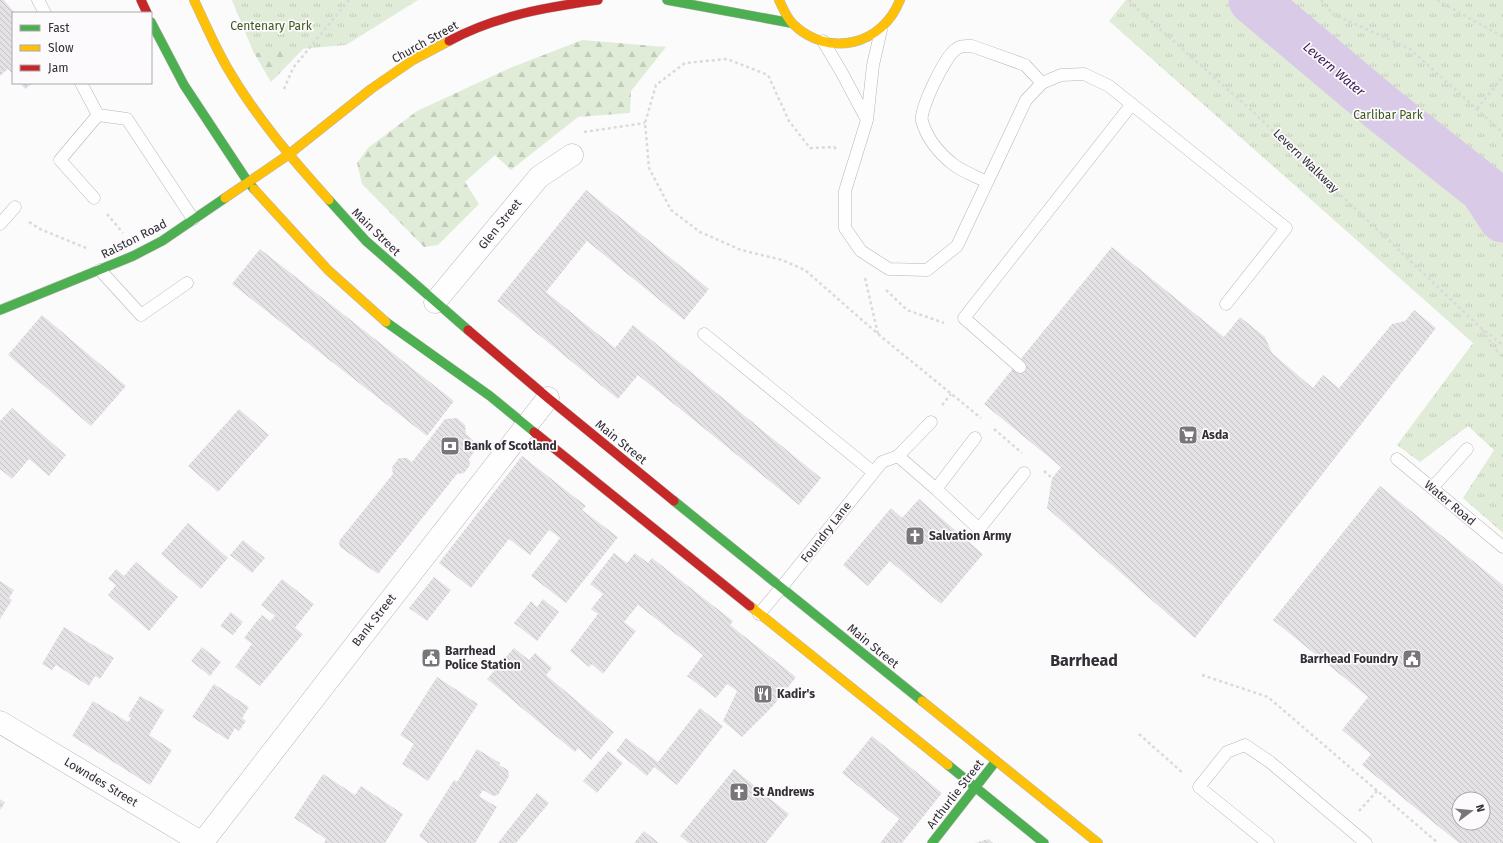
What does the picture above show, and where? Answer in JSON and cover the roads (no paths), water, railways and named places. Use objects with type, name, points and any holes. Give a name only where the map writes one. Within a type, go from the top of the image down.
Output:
[{"type":"main road","points":[[141,0],[147,12]]},
{"type":"main road","name":"Main Street","points":[[194,0],[230,72],[256,113],[288,155],[366,241],[548,398],[1098,843]]},
{"type":"main road","name":"Church Street","points":[[288,155],[371,89],[413,60],[460,35],[504,18],[557,6],[598,0]]},
{"type":"main road","points":[[667,0],[791,23]]},
{"type":"main road","points":[[779,0],[791,23],[804,33],[823,41],[843,44],[863,40],[882,29],[895,13],[900,0]]},
{"type":"main road","points":[[152,24],[184,85],[248,182],[328,270],[384,321],[490,396],[1044,843]]},
{"type":"main road","name":"Ralston Road","points":[[0,310],[100,270],[162,241],[288,155]]},
{"type":"main road","name":"Arthurlie Street","points":[[932,843],[996,761]]},
{"type":"street","name":"Glen Street","points":[[435,302],[539,177],[572,155]]},
{"type":"street","name":"Bank Street","points":[[202,843],[548,398]]},
{"type":"street","name":"Lowndes Street","points":[[0,722],[202,843]]},
{"type":"lane","points":[[38,0],[44,12]]},
{"type":"lane","points":[[882,29],[873,65],[867,120],[845,192],[845,228],[860,251],[889,270],[928,270],[957,246],[1026,100],[1042,83],[1061,75],[1084,74],[1109,86],[1286,228],[1226,304]]},
{"type":"lane","points":[[823,41],[867,120]]},
{"type":"lane","points":[[987,182],[955,166],[944,156],[934,146],[922,120],[922,111],[944,62],[954,50],[963,45],[972,46],[1025,65],[1042,83]]},
{"type":"lane","points":[[82,84],[98,115]]},
{"type":"lane","points":[[1020,367],[964,318],[1132,104]]},
{"type":"lane","points":[[94,198],[60,160],[98,115]]},
{"type":"lane","points":[[98,115],[127,119],[193,219]]},
{"type":"lane","points":[[0,224],[14,208]]},
{"type":"lane","points":[[100,270],[141,316],[186,283]]},
{"type":"lane","points":[[704,334],[873,472]]},
{"type":"lane","name":"Foundry Lane","points":[[759,614],[873,472],[882,462],[898,456],[931,422]]},
{"type":"lane","points":[[936,489],[975,438]]},
{"type":"lane","points":[[1432,488],[1467,449]]},
{"type":"lane","points":[[898,456],[936,489],[978,529],[1024,473]]},
{"type":"lane","name":"Water Road","points":[[1397,459],[1503,547]]},
{"type":"lane","points":[[1268,843],[1199,787],[1227,752],[1245,745],[1270,762],[1366,843]]},
{"type":"waterway","name":"Levern Water","points":[[1253,0],[1384,110],[1484,189],[1503,218]]},
{"type":"place","name":"Asda","points":[[1188,435]]},
{"type":"place","name":"Bank of Scotland","points":[[450,446]]},
{"type":"place","name":"Salvation Army","points":[[915,536]]},
{"type":"place","name":"Barrhead Police Station","points":[[431,658]]},
{"type":"place","name":"Barrhead Foundry","points":[[1412,659]]},
{"type":"place","name":"Kadir's","points":[[763,694]]},
{"type":"place","name":"St Andrews","points":[[739,792]]},
{"type":"district","name":"Barrhead","points":[[1084,660]]},
{"type":"park label","name":"Centenary Park","points":[[271,26]]},
{"type":"park label","name":"Carlibar Park","points":[[1388,115]]}]
